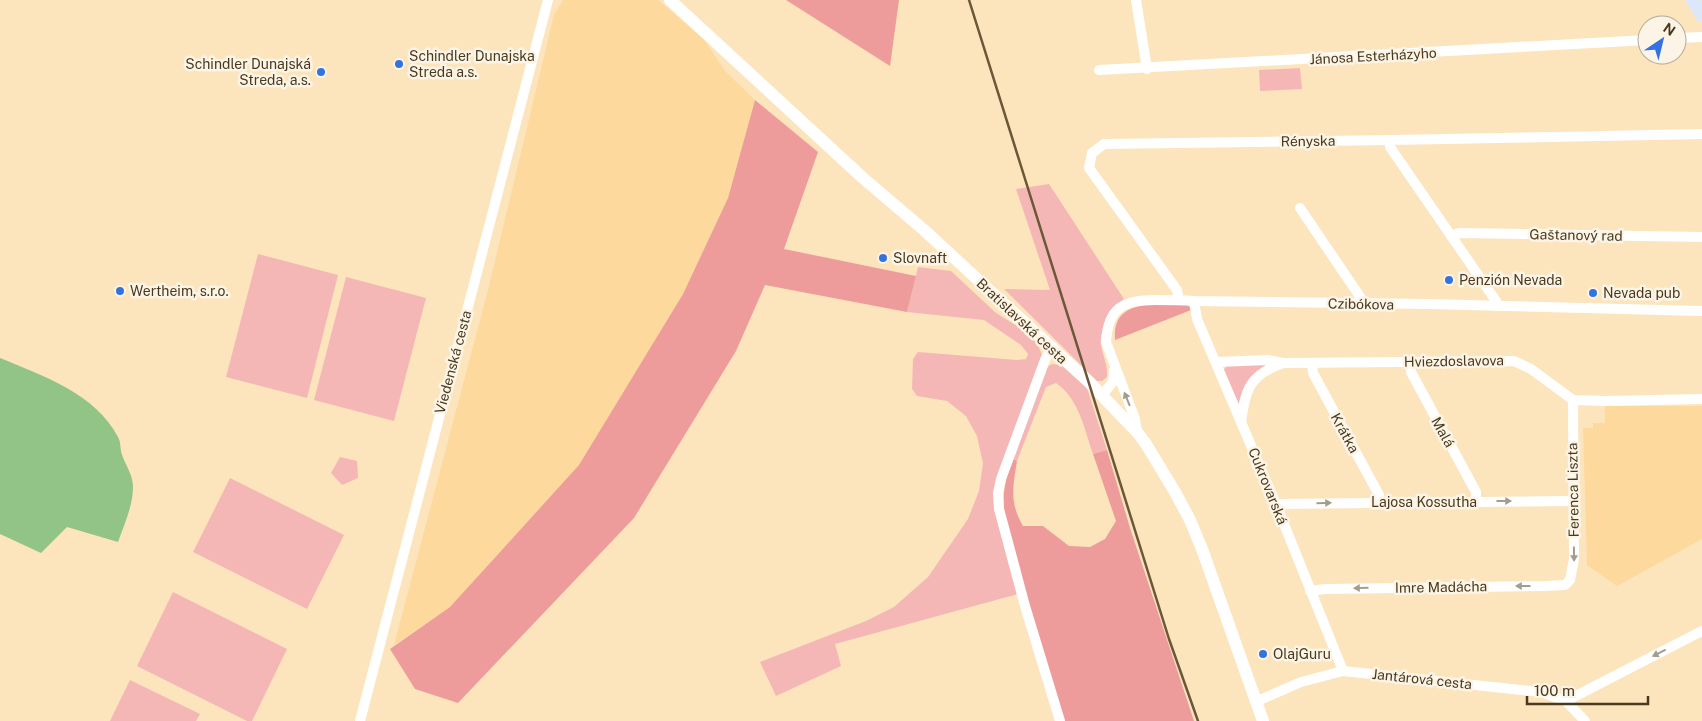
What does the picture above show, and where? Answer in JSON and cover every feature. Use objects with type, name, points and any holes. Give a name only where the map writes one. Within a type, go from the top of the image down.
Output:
[{"type":"main road","points":[[1693,0],[1702,15]]},
{"type":"street","name":"Bratislavská cesta","points":[[670,0],[863,178],[924,230],[1102,395],[1137,432],[1175,492],[1190,520],[1263,721]]},
{"type":"street","points":[[1136,0],[1147,69]]},
{"type":"street","name":"Viedenská cesta","points":[[360,721],[549,1]]},
{"type":"street","points":[[1687,38],[1702,37]]},
{"type":"street","name":"Jánosa Esterházyho","points":[[1099,70],[1147,69],[1637,41]]},
{"type":"street","name":"Rényska","points":[[1179,300],[1177,290],[1089,168],[1092,153],[1104,144],[1702,134]]},
{"type":"street","points":[[1390,140],[1390,147],[1496,301],[1496,306]]},
{"type":"street","points":[[1300,208],[1365,304]]},
{"type":"street","name":"Gaštanový rad","points":[[1452,236],[1459,233],[1702,237]]},
{"type":"street","name":"Czibókova","points":[[1137,432],[1135,419],[1106,342],[1106,333],[1112,315],[1130,301],[1179,300],[1702,311]]},
{"type":"street","name":"Cukrovarská","points":[[1194,301],[1198,319],[1276,504],[1343,671]]},
{"type":"street","points":[[1051,348],[1009,456],[998,493],[999,509],[1024,606],[1060,721]]},
{"type":"street","name":"Hviezdoslavova","points":[[1216,362],[1268,360],[1283,363],[1312,364],[1514,361],[1531,369],[1572,400]]},
{"type":"street","name":"Malá","points":[[1410,362],[1411,372],[1476,492],[1476,501]]},
{"type":"street","name":"Hviezdoslavova","points":[[1241,423],[1242,407],[1251,385],[1260,373],[1283,363]]},
{"type":"street","name":"Krátka","points":[[1312,364],[1312,373],[1379,495],[1380,502]]},
{"type":"street","points":[[1102,395],[1113,382],[1114,366]]},
{"type":"street","points":[[1572,400],[1702,399]]},
{"type":"street","name":"Ferenca Liszta","points":[[1570,580],[1574,559],[1572,400]]},
{"type":"street","name":"Lajosa Kossutha","points":[[1276,504],[1573,501]]},
{"type":"street","name":"Imre Madácha","points":[[1310,591],[1325,589],[1546,586],[1565,585],[1570,580]]},
{"type":"street","points":[[1566,701],[1702,631]]},
{"type":"street","name":"Jantárová cesta","points":[[1255,702],[1301,682],[1343,671],[1541,692],[1566,701],[1585,721]]},
{"type":"shaded area","points":[[563,0],[658,0],[704,39],[725,71],[755,100],[728,198],[683,294],[579,465],[450,607],[394,645],[488,290],[554,15]]},
{"type":"shaded area","points":[[786,0],[899,0],[890,66]]},
{"type":"shaded area","points":[[1300,68],[1302,89],[1260,91],[1259,70]]},
{"type":"shaded area","points":[[755,100],[818,152],[784,249],[916,276],[907,312],[765,285],[736,351],[634,518],[458,703],[415,689],[390,649],[450,607],[579,465],[683,294],[728,198]]},
{"type":"shaded area","points":[[1049,184],[1124,299],[1111,314],[1102,333],[1101,345],[1107,377],[1102,381],[1097,381],[1004,289],[1050,290],[1016,189]]},
{"type":"shaded area","points":[[258,254],[338,275],[307,398],[226,377]]},
{"type":"shaded area","points":[[918,267],[951,271],[996,313],[1017,326],[1037,343],[1042,355],[998,475],[1018,594],[835,644],[841,666],[776,696],[760,662],[866,621],[894,607],[928,577],[968,519],[979,491],[983,463],[977,436],[966,416],[947,401],[917,396],[912,389],[913,359],[918,352],[1017,360],[1026,359],[1028,354],[1021,345],[984,320],[907,312]]},
{"type":"shaded area","points":[[346,277],[426,298],[394,421],[314,400]]},
{"type":"shaded area","points":[[1149,304],[1186,305],[1191,310],[1115,340],[1116,324],[1123,314],[1134,308]]},
{"type":"shaded area","points":[[0,358],[50,379],[82,397],[108,422],[118,437],[122,455],[131,475],[133,494],[118,542],[67,527],[41,553],[0,534]]},
{"type":"shaded area","points":[[1052,364],[1061,365],[1087,388],[1107,450],[1093,454],[1080,415],[1070,397],[1056,383],[1046,387],[1017,461],[1013,458],[1046,368]]},
{"type":"shaded area","points":[[1232,364],[1266,365],[1238,412],[1223,371]]},
{"type":"shaded area","points":[[1605,406],[1702,406],[1702,539],[1617,586],[1587,565],[1583,428],[1593,428],[1593,423],[1605,423]]},
{"type":"shaded area","points":[[1107,450],[1130,528],[1194,721],[1063,721],[1005,523],[1005,482],[1012,458],[1017,461],[1013,486],[1014,501],[1023,526],[1043,526],[1069,546],[1090,547],[1105,539],[1116,521],[1093,454]]},
{"type":"shaded area","points":[[340,457],[357,461],[358,478],[342,485],[331,473]]},
{"type":"shaded area","points":[[230,478],[344,535],[307,609],[193,552]]},
{"type":"shaded area","points":[[173,592],[287,649],[252,721],[247,721],[137,666]]},
{"type":"shaded area","points":[[130,680],[200,714],[196,721],[110,721]]},
{"type":"railway","points":[[969,0],[1169,639],[1198,721]]},
{"type":"place","name":"Schindler Dunajska Streda a.s.","points":[[399,64]]},
{"type":"place","name":"Schindler Dunajská Streda, a.s.","points":[[321,72]]},
{"type":"place","name":"Slovnaft","points":[[883,258]]},
{"type":"place","name":"Penzión Nevada","points":[[1449,280]]},
{"type":"place","name":"Wertheim, s.r.o.","points":[[120,291]]},
{"type":"place","name":"Nevada pub","points":[[1593,293]]},
{"type":"place","name":"OlajGuru","points":[[1263,654]]}]
